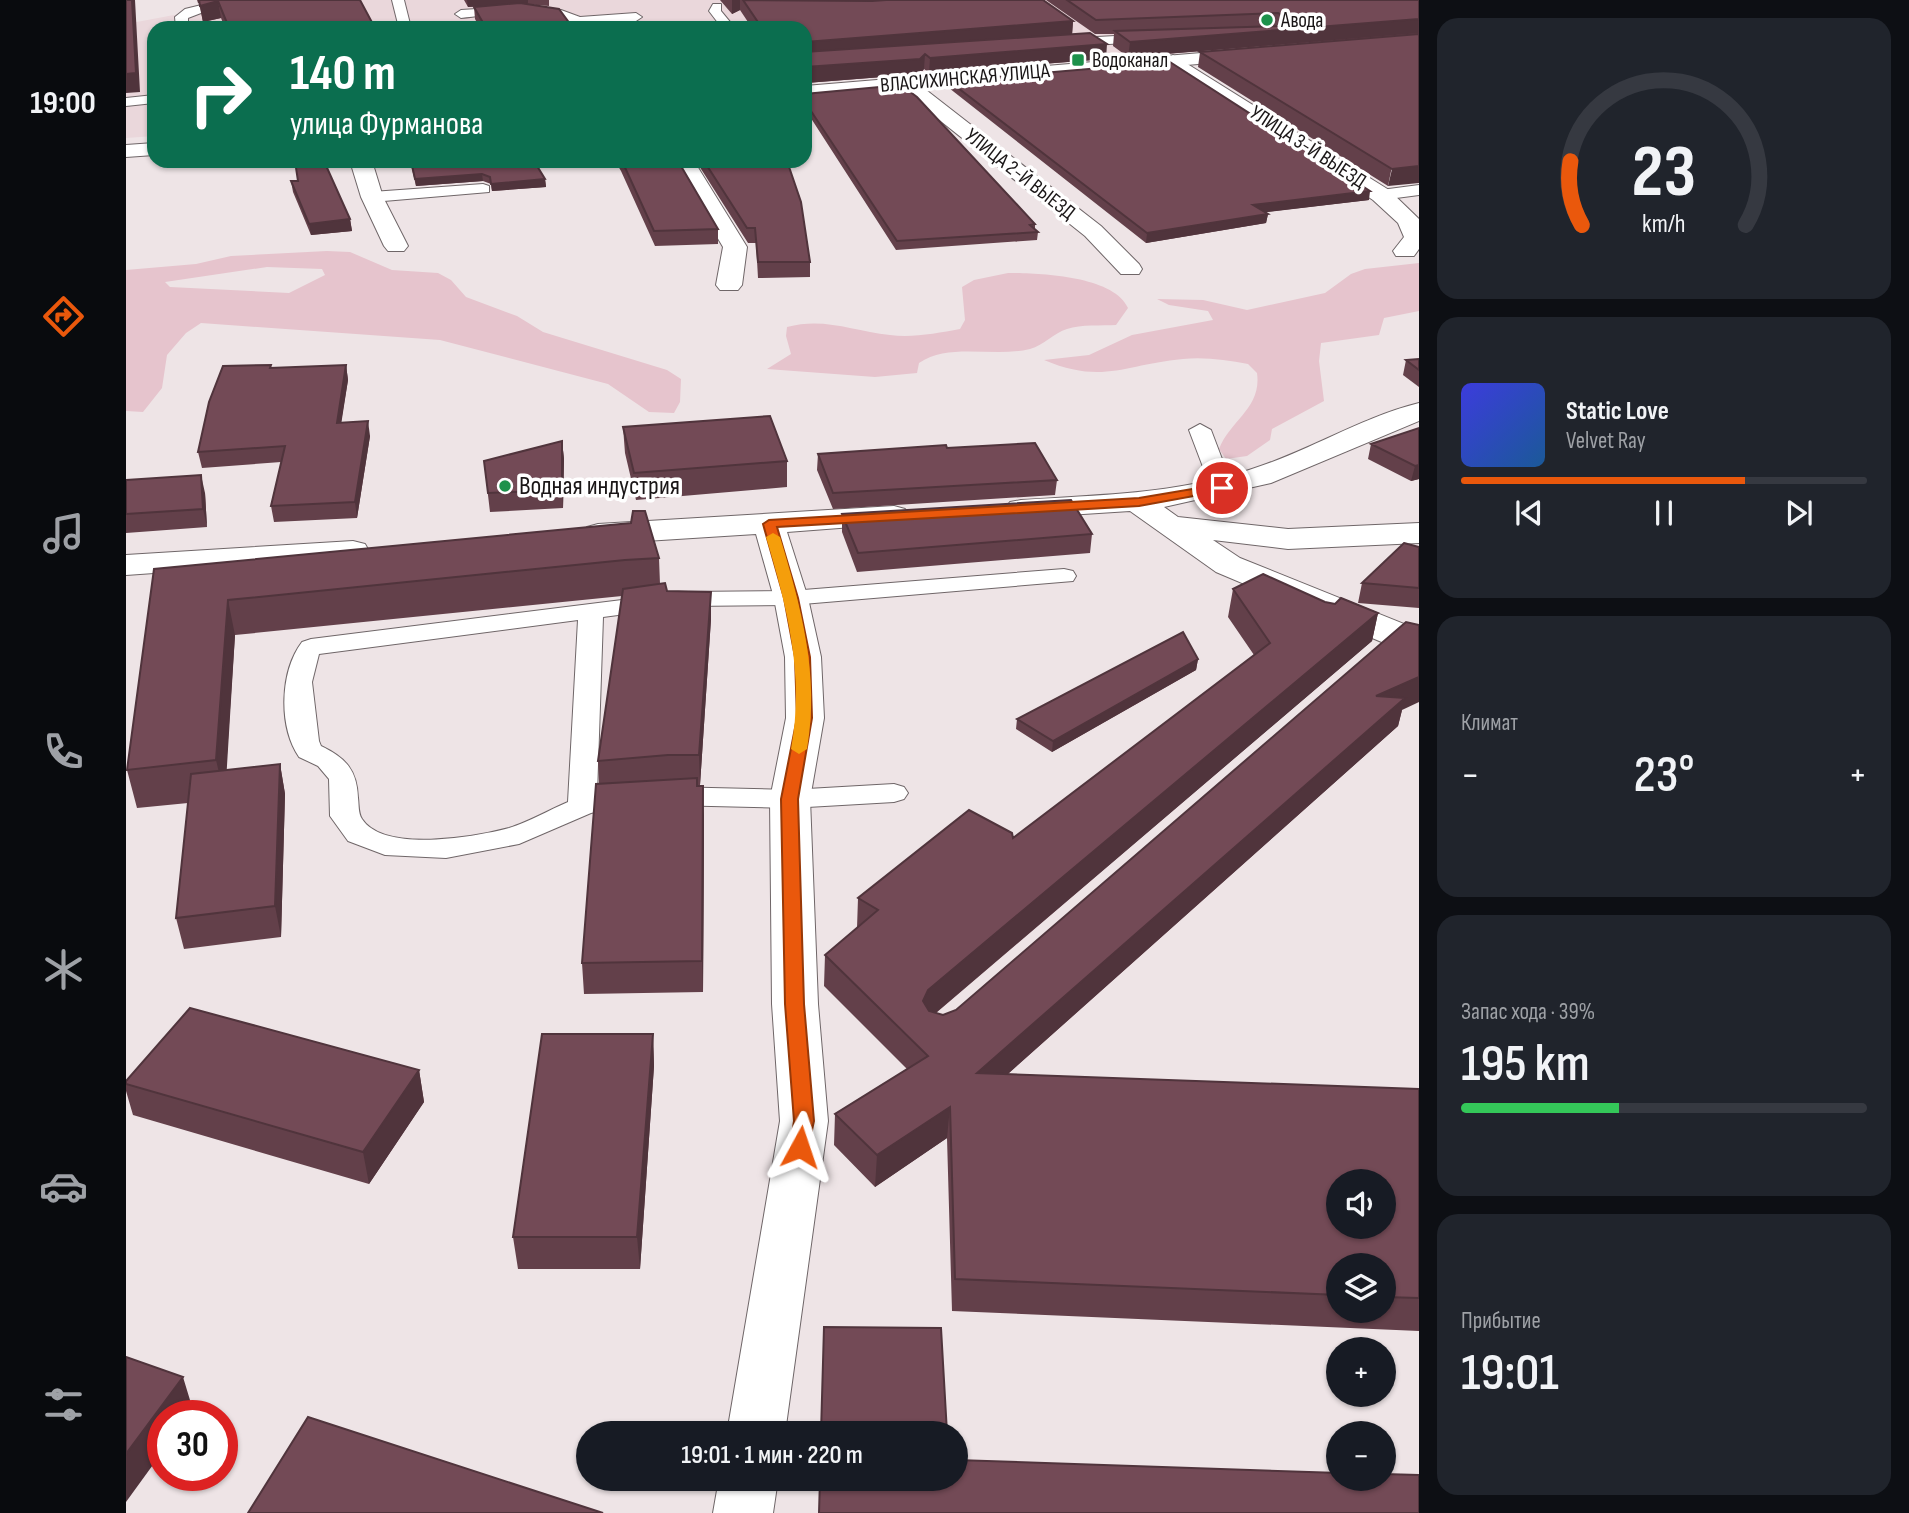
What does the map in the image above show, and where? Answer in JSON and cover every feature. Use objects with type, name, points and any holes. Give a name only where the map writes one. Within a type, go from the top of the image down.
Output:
[{"type":"street","name":"ВЛАСИХИНСКАЯ УЛИЦА","points":[[812,91],[1273,53]]},
{"type":"street","name":"УЛИЦА 3-Й ВЫЕЗД","points":[[1173,61],[1381,195],[1408,220],[1416,237],[1405,251]]},
{"type":"street","name":"УЛИЦА 2-Й ВЫЕЗД","points":[[905,83],[1093,231],[1130,269]]},
{"type":"street","points":[[126,151],[147,150]]},
{"type":"street","points":[[363,168],[372,197],[396,246]]},
{"type":"street","points":[[687,168],[736,247],[729,285]]},
{"type":"street","points":[[988,511],[1139,502],[1222,488],[1311,458],[1387,421],[1419,412]]},
{"type":"street","points":[[1139,502],[1168,526],[1228,565],[1397,644]]},
{"type":"street","points":[[565,536],[920,515]]},
{"type":"street","points":[[758,1421],[804,1121],[795,1004],[789,799],[805,718],[803,657],[791,598],[769,524]]},
{"type":"street","points":[[1168,526],[1288,539],[1419,533]]},
{"type":"street","points":[[126,565],[386,549]]},
{"type":"street","points":[[743,1513],[747,1491]]},
{"type":"lane","points":[[181,21],[181,17],[188,9],[206,5],[283,0]]},
{"type":"lane","points":[[398,0],[403,21]]},
{"type":"lane","points":[[617,0],[641,21]]},
{"type":"lane","points":[[717,7],[715,11],[723,21]]},
{"type":"lane","points":[[479,21],[556,9],[567,11],[578,21]]},
{"type":"lane","points":[[609,21],[636,17]]},
{"type":"lane","points":[[1071,27],[1126,65]]},
{"type":"lane","points":[[1050,43],[1160,37]]},
{"type":"lane","points":[[126,102],[147,100]]},
{"type":"lane","points":[[372,197],[483,190]]},
{"type":"lane","points":[[1381,195],[1419,190]]},
{"type":"lane","points":[[1200,430],[1222,488]]},
{"type":"lane","points":[[894,793],[789,799],[669,796],[608,800],[582,806],[519,835],[446,849],[386,846],[358,834],[345,816],[343,778],[328,760],[309,751],[302,736],[298,670],[305,652],[311,646],[686,599],[791,598],[1064,576]]},
{"type":"lane","points":[[582,806],[592,612]]},
{"type":"shaded area","points":[[254,0],[1419,0],[1419,34],[812,82],[812,21],[147,21],[147,136],[126,138],[126,24]]},
{"type":"shaded area","points":[[350,252],[392,270],[438,273],[451,280],[466,297],[517,316],[543,332],[667,370],[681,379],[680,402],[674,413],[649,412],[608,384],[440,340],[201,323],[186,333],[167,355],[162,388],[143,412],[126,411],[126,270],[196,264],[231,256]],"holes":[[[267,267],[322,269],[325,275],[289,293],[170,287],[165,282]]]},
{"type":"shaded area","points":[[1419,263],[1419,311],[1384,318],[1379,335],[1321,343],[1319,361],[1324,401],[1272,429],[1270,440],[1247,456],[1226,459],[1219,449],[1255,396],[1257,373],[1248,364],[1191,358],[1099,372],[1083,371],[1044,360],[1089,355],[1132,335],[1213,320],[1208,311],[1169,305],[1157,299],[1203,300],[1247,310],[1325,293],[1351,274],[1365,269]]},
{"type":"shaded area","points":[[1008,273],[1075,278],[1108,289],[1120,297],[1128,308],[1116,325],[1073,327],[1030,349],[944,353],[919,363],[917,373],[875,377],[767,369],[791,354],[786,336],[787,327],[801,324],[826,324],[898,336],[960,329],[965,320],[962,287],[974,280]]},
{"type":"building","points":[[126,0],[132,0],[136,73],[126,74]]},
{"type":"building","points":[[199,0],[360,0],[371,21],[226,21],[218,1],[200,6]]},
{"type":"building","points":[[743,0],[1043,0],[1073,21],[812,41],[812,21],[757,21]]},
{"type":"building","points":[[1067,0],[1419,0],[1419,19],[1130,42],[1115,31],[1278,26],[1288,18],[1278,13],[1096,20]]},
{"type":"building","points":[[520,3],[559,9],[568,21],[482,21],[474,7]]},
{"type":"building","points":[[1090,33],[1107,44],[930,58],[925,54],[920,59],[812,67],[812,52]]},
{"type":"building","points":[[1419,34],[1419,166],[1392,169],[1200,52]]},
{"type":"building","points":[[1170,62],[1370,191],[1253,205],[1268,214],[1147,233],[949,81]]},
{"type":"building","points":[[901,85],[917,97],[1035,224],[1030,225],[1038,232],[897,241],[812,113],[812,93]]},
{"type":"building","points":[[296,168],[327,168],[350,219],[309,224],[291,181],[298,181]]},
{"type":"building","points":[[413,168],[538,168],[545,179],[491,184],[490,177],[482,174],[415,179]]},
{"type":"building","points":[[625,168],[682,168],[718,229],[654,231]]},
{"type":"building","points":[[708,168],[789,168],[801,202],[810,262],[758,262],[755,228],[747,228]]},
{"type":"building","points":[[1419,359],[1419,370],[1406,360]]},
{"type":"building","points":[[271,365],[270,368],[346,365],[337,423],[368,421],[355,502],[271,506],[285,446],[198,452],[209,402],[223,366]]},
{"type":"building","points":[[770,416],[787,461],[634,473],[623,427]]},
{"type":"building","points":[[1419,428],[1419,465],[1415,466],[1371,444]]},
{"type":"building","points":[[562,441],[562,490],[488,493],[484,461]]},
{"type":"building","points":[[1035,443],[1057,480],[833,493],[818,454],[946,445],[947,448]]},
{"type":"building","points":[[201,475],[203,509],[126,514],[126,480]]},
{"type":"building","points":[[1071,500],[1092,534],[858,553],[842,514]]},
{"type":"building","points":[[633,511],[645,511],[659,558],[228,600],[216,760],[127,770],[154,569],[631,523]]},
{"type":"building","points":[[1404,543],[1419,547],[1419,588],[1362,583]]},
{"type":"building","points":[[1263,574],[1325,602],[1335,604],[1341,598],[1378,613],[928,990],[923,1001],[929,1011],[943,1015],[956,1010],[1406,622],[1419,625],[1419,677],[1376,696],[1405,698],[977,1073],[1419,1089],[1419,1298],[1396,1297],[1396,1253],[1326,1253],[1326,1294],[955,1279],[950,1107],[877,1155],[835,1114],[928,1056],[825,955],[878,910],[858,898],[969,810],[1012,833],[1013,838],[1270,643],[1233,589]]},
{"type":"building","points":[[665,583],[667,591],[711,592],[699,755],[598,761],[623,589]]},
{"type":"building","points":[[1183,632],[1198,659],[1053,741],[1017,719]]},
{"type":"building","points":[[280,764],[275,906],[176,918],[191,774]]},
{"type":"building","points":[[697,778],[697,786],[703,786],[702,961],[582,963],[596,784]]},
{"type":"building","points":[[190,1008],[419,1070],[363,1152],[126,1084]]},
{"type":"building","points":[[542,1034],[653,1034],[637,1237],[513,1237]]},
{"type":"building","points":[[824,1327],[941,1328],[946,1421],[821,1421]]},
{"type":"building","points":[[126,1357],[183,1377],[166,1400],[147,1400],[147,1426],[126,1454]]},
{"type":"building","points":[[308,1417],[603,1513],[248,1513]]},
{"type":"building","points":[[968,1460],[1326,1473],[1326,1491],[1396,1491],[1396,1474],[1419,1475],[1419,1513],[819,1513],[820,1491],[968,1491]]},
{"type":"slow traffic","points":[[773,537],[791,598],[803,657],[805,718],[799,749]]},
{"type":"place","name":"Авода","points":[[1267,20]]},
{"type":"place","name":"Водоканал","points":[[1078,60]]},
{"type":"place","name":"Водная индустрия","points":[[505,486]]},
{"type":"route","points":[[800,1147],[804,1121],[795,1004],[789,799],[805,718],[803,657],[791,598],[769,524],[1139,502],[1222,488]]}]
